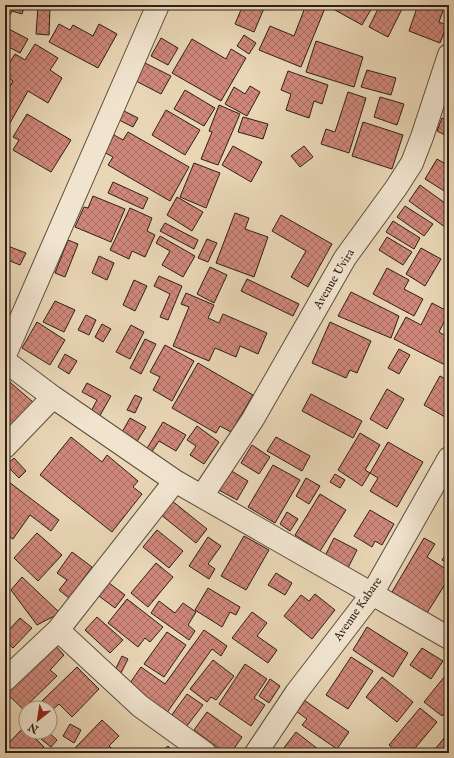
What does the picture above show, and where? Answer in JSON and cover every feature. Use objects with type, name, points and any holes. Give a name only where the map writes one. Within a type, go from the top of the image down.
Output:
[{"type":"street","points":[[5,355],[158,5]]},
{"type":"street","name":"Avenue Uvira","points":[[202,496],[253,419],[345,258],[396,188],[412,163],[449,55]]},
{"type":"street","points":[[5,361],[53,397],[175,481],[449,638]]},
{"type":"street","points":[[5,447],[53,397]]},
{"type":"street","name":"Avenue Kabare","points":[[256,753],[296,694],[372,594],[449,458]]},
{"type":"street","points":[[5,680],[58,630],[175,481]]},
{"type":"street","points":[[58,630],[140,706],[205,753]]},
{"type":"building","points":[[5,5],[25,5],[22,14],[12,11],[10,15],[5,14]]},
{"type":"building","points":[[113,5],[125,5],[122,10]]},
{"type":"building","points":[[243,5],[265,6],[254,32],[235,24]]},
{"type":"building","points":[[306,5],[319,5],[325,8],[301,67],[259,50],[270,26],[294,36]]},
{"type":"building","points":[[326,5],[370,5],[373,6],[362,25]]},
{"type":"building","points":[[380,5],[404,5],[388,37],[369,27]]},
{"type":"building","points":[[418,5],[445,5],[439,22],[447,25],[440,43],[409,31]]},
{"type":"building","points":[[38,6],[50,7],[49,35],[36,34]]},
{"type":"building","points":[[59,24],[70,30],[73,25],[93,36],[99,24],[117,34],[98,68],[49,42]]},
{"type":"building","points":[[5,27],[28,39],[20,53],[5,45]]},
{"type":"building","points":[[244,35],[256,43],[249,54],[237,46]]},
{"type":"building","points":[[161,38],[178,48],[168,65],[151,56]]},
{"type":"building","points":[[192,39],[226,59],[231,49],[246,58],[221,101],[172,73]]},
{"type":"building","points":[[316,41],[363,57],[354,87],[306,72]]},
{"type":"building","points":[[35,44],[58,58],[50,70],[62,78],[48,103],[28,91],[6,130],[5,95],[13,81],[5,76],[5,70],[15,54],[25,60]]},
{"type":"building","points":[[145,63],[171,76],[161,94],[136,81]]},
{"type":"building","points":[[367,70],[396,78],[391,95],[361,87]]},
{"type":"building","points":[[288,71],[328,85],[322,104],[314,101],[309,118],[286,110],[291,94],[281,90]]},
{"type":"building","points":[[250,86],[260,92],[247,116],[225,104],[234,87],[245,94]]},
{"type":"building","points":[[185,90],[215,108],[204,126],[174,109]]},
{"type":"building","points":[[348,92],[366,98],[349,153],[321,144],[326,129],[335,132]]},
{"type":"building","points":[[380,97],[404,104],[397,125],[374,117]]},
{"type":"building","points":[[219,105],[240,114],[218,165],[201,159],[212,132],[209,131]]},
{"type":"building","points":[[166,110],[200,130],[185,155],[152,135]]},
{"type":"building","points":[[124,111],[138,118],[133,127],[119,120]]},
{"type":"building","points":[[27,114],[71,140],[51,172],[13,150],[19,140],[13,137]]},
{"type":"building","points":[[243,117],[268,124],[263,139],[238,132]]},
{"type":"building","points":[[442,118],[449,121],[449,137],[437,131]]},
{"type":"building","points":[[363,122],[403,135],[392,169],[352,156]]},
{"type":"building","points":[[128,132],[189,167],[170,201],[108,165],[113,157],[104,152],[114,135],[123,140]]},
{"type":"building","points":[[233,146],[262,162],[251,182],[222,165]]},
{"type":"building","points":[[304,146],[313,157],[300,167],[291,156]]},
{"type":"building","points":[[437,159],[449,166],[449,186],[446,192],[425,179]]},
{"type":"building","points":[[194,163],[220,173],[206,208],[180,197]]},
{"type":"building","points":[[113,182],[148,198],[143,209],[108,193]]},
{"type":"building","points":[[420,185],[449,206],[449,230],[409,201]]},
{"type":"building","points":[[93,196],[125,209],[111,242],[75,227],[84,207],[88,208]]},
{"type":"building","points":[[177,197],[203,212],[192,231],[167,215]]},
{"type":"building","points":[[405,206],[433,224],[424,236],[397,217]]},
{"type":"building","points":[[130,208],[152,218],[147,231],[155,235],[145,257],[132,251],[129,259],[110,250]]},
{"type":"building","points":[[235,213],[249,218],[245,229],[268,237],[254,277],[216,263]]},
{"type":"building","points":[[281,215],[332,244],[308,287],[291,277],[306,251],[272,231]]},
{"type":"building","points":[[393,221],[420,238],[414,249],[386,232]]},
{"type":"building","points":[[165,223],[198,240],[194,249],[160,231]]},
{"type":"building","points":[[160,236],[195,256],[183,277],[162,265],[170,251],[156,243]]},
{"type":"building","points":[[387,237],[412,252],[403,265],[379,250]]},
{"type":"building","points":[[207,239],[217,243],[208,262],[198,258]]},
{"type":"building","points":[[68,240],[78,244],[65,277],[55,273]]},
{"type":"building","points":[[5,245],[26,253],[20,265],[5,259]]},
{"type":"building","points":[[421,248],[441,259],[425,286],[406,274]]},
{"type":"building","points":[[99,256],[114,263],[107,280],[92,273]]},
{"type":"building","points":[[210,267],[227,275],[214,303],[197,294]]},
{"type":"building","points":[[387,268],[409,280],[404,289],[423,299],[414,316],[373,294]]},
{"type":"building","points":[[5,276],[9,278],[5,290]]},
{"type":"building","points":[[159,276],[182,286],[168,320],[160,317],[170,294],[154,286]]},
{"type":"building","points":[[247,279],[299,304],[293,316],[241,291]]},
{"type":"building","points":[[134,280],[147,286],[135,311],[123,305]]},
{"type":"building","points":[[351,292],[399,316],[391,338],[338,316]]},
{"type":"building","points":[[186,293],[214,305],[208,318],[219,323],[223,314],[267,333],[258,354],[240,346],[236,357],[215,348],[209,361],[173,346],[189,307],[181,304]]},
{"type":"building","points":[[55,301],[75,310],[64,332],[43,322]]},
{"type":"building","points":[[432,303],[449,312],[439,332],[449,338],[449,367],[394,339],[406,317],[421,325]]},
{"type":"building","points":[[86,315],[96,320],[89,335],[78,330]]},
{"type":"building","points":[[37,322],[65,340],[50,365],[22,348]]},
{"type":"building","points":[[330,322],[371,341],[357,373],[350,370],[346,378],[312,363]]},
{"type":"building","points":[[102,324],[111,329],[103,342],[95,337]]},
{"type":"building","points":[[131,325],[144,332],[130,359],[116,352]]},
{"type":"building","points":[[145,339],[156,344],[141,374],[130,368]]},
{"type":"building","points":[[165,345],[194,361],[172,401],[153,390],[160,377],[150,372]]},
{"type":"building","points":[[399,349],[410,355],[399,374],[388,368]]},
{"type":"building","points":[[65,354],[77,361],[69,374],[58,367]]},
{"type":"building","points":[[198,363],[253,395],[231,432],[220,426],[216,433],[172,408]]},
{"type":"building","points":[[440,376],[449,381],[449,410],[445,417],[424,405]]},
{"type":"building","points":[[5,378],[33,402],[5,431]]},
{"type":"building","points":[[87,383],[111,396],[98,419],[89,415],[97,400],[82,392]]},
{"type":"building","points":[[387,389],[404,399],[387,429],[370,419]]},
{"type":"building","points":[[311,394],[362,421],[353,438],[302,411]]},
{"type":"building","points":[[135,395],[142,398],[135,413],[127,410]]},
{"type":"building","points":[[130,418],[146,427],[136,443],[121,434]]},
{"type":"building","points":[[163,422],[186,435],[176,451],[159,441],[151,453],[146,450]]},
{"type":"building","points":[[197,426],[219,442],[204,464],[190,455],[196,446],[187,440]]},
{"type":"building","points":[[360,433],[380,445],[365,470],[370,473],[362,486],[338,470]]},
{"type":"building","points":[[71,437],[102,462],[107,455],[138,481],[133,487],[142,494],[112,532],[40,475]]},
{"type":"building","points":[[276,437],[310,456],[302,471],[267,451]]},
{"type":"building","points":[[388,442],[423,462],[397,507],[370,491],[378,478],[370,473]]},
{"type":"building","points":[[252,445],[270,457],[259,474],[241,463]]},
{"type":"building","points":[[14,458],[26,471],[19,478],[6,465]]},
{"type":"building","points":[[273,465],[300,480],[275,523],[248,507]]},
{"type":"building","points":[[230,470],[248,481],[237,500],[219,490]]},
{"type":"building","points":[[335,474],[345,480],[340,488],[330,482]]},
{"type":"building","points":[[306,478],[320,486],[309,504],[296,496]]},
{"type":"building","points":[[5,479],[59,520],[51,531],[30,515],[13,539],[5,534]]},
{"type":"building","points":[[320,494],[346,510],[320,551],[295,535]]},
{"type":"building","points":[[171,500],[207,529],[196,543],[160,514]]},
{"type":"building","points":[[370,510],[394,524],[382,545],[375,541],[372,547],[354,536]]},
{"type":"building","points":[[287,512],[298,519],[290,531],[280,524]]},
{"type":"building","points":[[157,530],[183,551],[169,568],[143,547]]},
{"type":"building","points":[[37,533],[62,555],[38,581],[14,558]]},
{"type":"building","points":[[244,536],[269,550],[246,590],[221,576]]},
{"type":"building","points":[[208,537],[221,546],[208,564],[215,569],[209,579],[189,566]]},
{"type":"building","points":[[334,538],[357,550],[348,568],[325,556]]},
{"type":"building","points":[[424,538],[435,544],[427,557],[449,571],[449,578],[427,613],[392,592]]},
{"type":"building","points":[[449,550],[449,564],[442,560]]},
{"type":"building","points":[[72,552],[92,567],[69,598],[59,590],[67,580],[57,573]]},
{"type":"building","points":[[156,563],[173,577],[148,607],[131,593]]},
{"type":"building","points":[[276,573],[292,583],[285,595],[268,585]]},
{"type":"building","points":[[22,577],[60,613],[37,625],[11,590]]},
{"type":"building","points":[[105,580],[125,595],[115,608],[95,593]]},
{"type":"building","points":[[208,588],[240,607],[236,615],[230,612],[222,627],[195,610]]},
{"type":"building","points":[[315,594],[335,610],[312,639],[284,616],[301,595],[309,601]]},
{"type":"building","points":[[127,599],[163,627],[150,642],[145,638],[138,647],[108,623]]},
{"type":"building","points":[[159,601],[175,613],[183,603],[196,612],[188,625],[195,631],[189,640],[151,613]]},
{"type":"building","points":[[252,612],[267,623],[257,636],[277,650],[268,663],[232,638]]},
{"type":"building","points":[[97,617],[123,640],[110,653],[85,630]]},
{"type":"building","points":[[20,618],[32,628],[13,648],[5,641],[5,634]]},
{"type":"building","points":[[367,627],[408,653],[393,677],[353,650]]},
{"type":"building","points":[[204,630],[227,646],[221,656],[212,649],[166,714],[128,686],[141,667],[165,684]]},
{"type":"building","points":[[167,632],[186,645],[164,677],[144,664]]},
{"type":"building","points":[[52,642],[64,655],[50,670],[57,676],[32,700],[18,700],[18,704],[5,692],[5,688]]},
{"type":"building","points":[[422,648],[443,661],[431,679],[410,665]]},
{"type":"building","points":[[122,656],[128,659],[121,673],[115,670]]},
{"type":"building","points":[[351,657],[373,671],[348,709],[326,695]]},
{"type":"building","points":[[213,660],[234,676],[216,700],[211,697],[207,702],[190,689]]},
{"type":"building","points":[[245,664],[267,679],[254,698],[265,705],[251,726],[219,704]]},
{"type":"building","points":[[77,667],[99,689],[72,717],[59,704],[58,705],[58,700],[43,700]]},
{"type":"building","points":[[449,671],[449,707],[442,716],[424,702]]},
{"type":"building","points":[[382,677],[413,702],[397,722],[366,697]]},
{"type":"building","points":[[270,679],[280,686],[269,703],[259,696]]},
{"type":"building","points":[[187,694],[203,705],[186,727],[171,716]]},
{"type":"building","points":[[304,700],[349,732],[337,749],[302,725],[307,719],[296,711]]},
{"type":"building","points":[[420,708],[437,722],[411,753],[399,753],[389,745]]},
{"type":"building","points":[[207,712],[242,737],[231,753],[225,753],[194,730]]},
{"type":"building","points":[[102,720],[119,736],[109,746],[116,752],[80,753],[75,748]]},
{"type":"building","points":[[70,724],[81,730],[74,743],[63,736]]},
{"type":"building","points":[[296,732],[323,753],[288,753],[283,749]]},
{"type":"building","points":[[449,732],[449,753],[432,753]]},
{"type":"building","points":[[18,733],[18,740],[37,740],[44,747],[38,753],[5,753],[5,747]]},
{"type":"building","points":[[42,740],[57,740],[51,747]]},
{"type":"building","points":[[168,746],[174,753],[160,753]]}]
